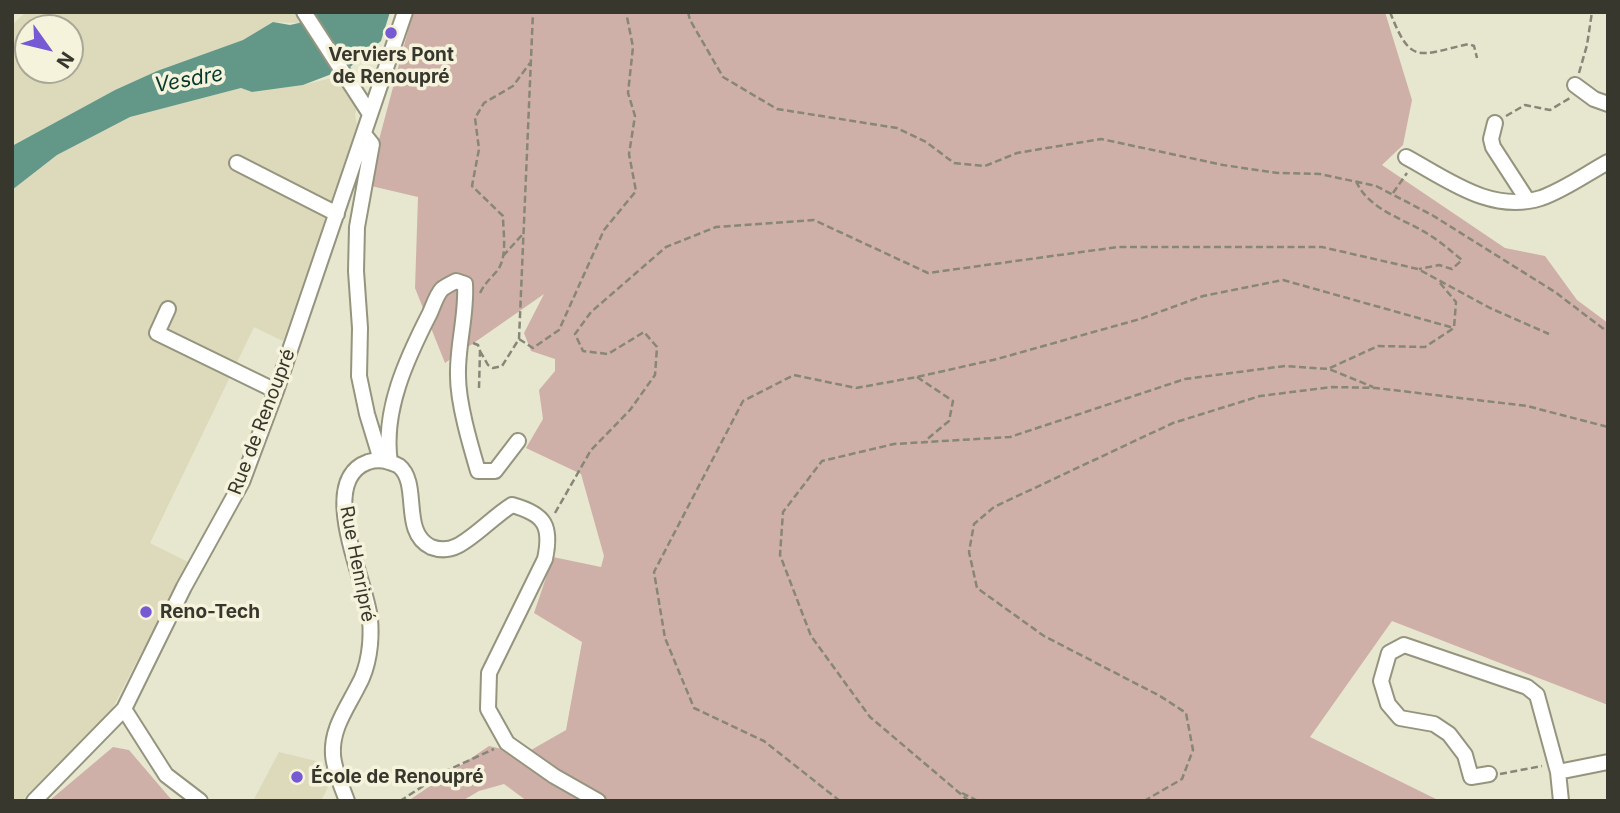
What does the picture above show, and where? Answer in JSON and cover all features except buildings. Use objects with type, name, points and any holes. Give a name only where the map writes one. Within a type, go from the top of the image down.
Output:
[{"type":"street","name":"Rue de Renoupré","points":[[34,801],[124,709],[184,587],[242,482],[276,391],[405,12]]},
{"type":"street","points":[[305,13],[370,114]]},
{"type":"street","points":[[1576,85],[1594,99],[1608,104]]},
{"type":"street","points":[[1494,123],[1491,139],[1493,148],[1528,201]]},
{"type":"street","points":[[364,134],[372,144],[356,227],[359,376],[367,414],[385,461],[399,466],[406,477],[417,533],[430,546],[441,550],[455,547],[512,505],[532,510],[545,523],[549,540],[545,559],[489,673],[488,709],[507,743],[554,776],[598,801]]},
{"type":"street","points":[[1410,159],[1480,197],[1502,201],[1528,201],[1543,197],[1608,162]]},
{"type":"street","points":[[237,163],[337,214]]},
{"type":"street","points":[[385,461],[399,385],[442,289],[456,281],[465,284],[466,300],[459,341],[458,379],[478,471],[495,471],[518,441]]},
{"type":"street","points":[[167,309],[157,333],[276,391]]},
{"type":"street","name":"Rue Henripré","points":[[347,801],[332,753],[340,718],[360,684],[369,657],[370,618],[343,503],[348,479],[354,471],[368,462],[385,461]]},
{"type":"street","points":[[1489,774],[1471,777],[1465,755],[1449,734],[1434,724],[1401,718],[1388,704],[1381,681],[1389,653],[1404,645],[1527,687],[1537,695],[1557,768],[1561,801]]},
{"type":"street","points":[[124,709],[166,775],[200,801]]},
{"type":"street","points":[[1557,768],[1608,762]]},
{"type":"path","points":[[471,340],[478,345],[488,365],[494,368],[502,366],[519,339],[533,12]]},
{"type":"path","points":[[519,339],[533,348],[559,330],[604,230],[636,191],[629,154],[635,116],[628,93],[633,47],[626,12]]},
{"type":"path","points":[[688,12],[723,77],[777,108],[897,128],[926,142],[954,163],[985,166],[1017,153],[1101,139],[1223,165],[1278,173],[1320,174],[1356,181],[1393,193],[1555,292],[1605,330]]},
{"type":"path","points":[[1390,12],[1408,49],[1416,53],[1426,53],[1469,44],[1474,46],[1477,58]]},
{"type":"path","points":[[1494,123],[1525,105],[1550,110],[1572,97],[1587,45],[1592,12]]},
{"type":"path","points":[[503,256],[503,216],[472,186],[479,149],[475,118],[484,103],[513,86],[531,62]]},
{"type":"path","points":[[1393,193],[1410,159]]},
{"type":"path","points":[[1356,181],[1359,188],[1385,213],[1430,235],[1462,260],[1452,269],[1439,265],[1418,269]]},
{"type":"path","points":[[546,527],[590,450],[630,410],[655,375],[657,347],[644,332],[608,354],[583,351],[575,334],[591,312],[666,247],[716,227],[814,220],[928,273],[1118,247],[1322,247],[1418,269],[1490,308],[1549,334]]},
{"type":"path","points":[[479,295],[486,281],[497,271],[503,256],[523,234]]},
{"type":"path","points":[[840,801],[764,741],[694,708],[665,638],[654,572],[743,401],[794,375],[856,388],[918,377],[997,359],[1140,319],[1203,296],[1283,280],[1454,328]]},
{"type":"path","points":[[1438,281],[1456,302],[1454,328]]},
{"type":"path","points":[[1329,369],[1378,346],[1425,347],[1454,328]]},
{"type":"path","points":[[479,388],[480,351]]},
{"type":"path","points":[[969,801],[870,717],[811,636],[780,555],[783,512],[822,461],[894,444],[1010,437],[1185,379],[1285,366],[1329,369],[1376,388]]},
{"type":"path","points":[[918,377],[953,401],[948,421],[923,442]]},
{"type":"path","points":[[1144,801],[1182,779],[1193,750],[1186,713],[1160,696],[1045,636],[977,588],[969,552],[974,524],[994,507],[1173,423],[1260,396],[1332,387],[1376,388],[1527,406],[1608,427]]},
{"type":"path","points":[[400,801],[449,770],[490,751]]},
{"type":"path","points":[[1489,774],[1557,768]]},
{"type":"path","points":[[956,790],[978,801]]},
{"type":"shaded area","points":[[26,12],[317,12],[361,89],[355,115],[357,125],[283,341],[254,327],[150,543],[188,562],[111,711],[21,801],[12,801],[12,190],[57,155],[130,117],[241,88],[252,92],[332,78],[299,23],[273,22],[243,40],[157,71],[115,90],[12,146],[14,23],[14,84],[84,84],[84,14],[24,14]]},
{"type":"shaded area","points":[[413,12],[1385,12],[1412,100],[1403,145],[1382,165],[1505,248],[1545,256],[1577,300],[1608,323],[1608,705],[1392,621],[1310,737],[1440,801],[527,801],[504,784],[479,791],[462,801],[408,801],[489,746],[524,754],[566,730],[582,642],[534,613],[553,557],[601,567],[604,556],[581,474],[526,448],[543,419],[539,390],[555,371],[555,359],[531,351],[524,333],[544,294],[445,363],[415,288],[418,197],[367,185]]},
{"type":"shaded area","points":[[113,747],[129,750],[175,801],[49,801]]},
{"type":"shaded area","name":"École de Renoupré","points":[[279,752],[324,763],[330,783],[321,801],[253,801]]},
{"type":"water","name":"Vesdre","points":[[317,12],[390,12],[381,41],[350,67],[303,85],[252,92],[241,88],[130,117],[57,155],[12,190],[12,146],[115,90],[157,71],[243,40],[273,22],[290,25],[299,23]]},
{"type":"place","name":"Verviers Pont de Renoupré","points":[[391,33]]},
{"type":"place","name":"Reno-Tech","points":[[146,612]]},
{"type":"place","name":"École de Renoupré","points":[[297,777]]}]
